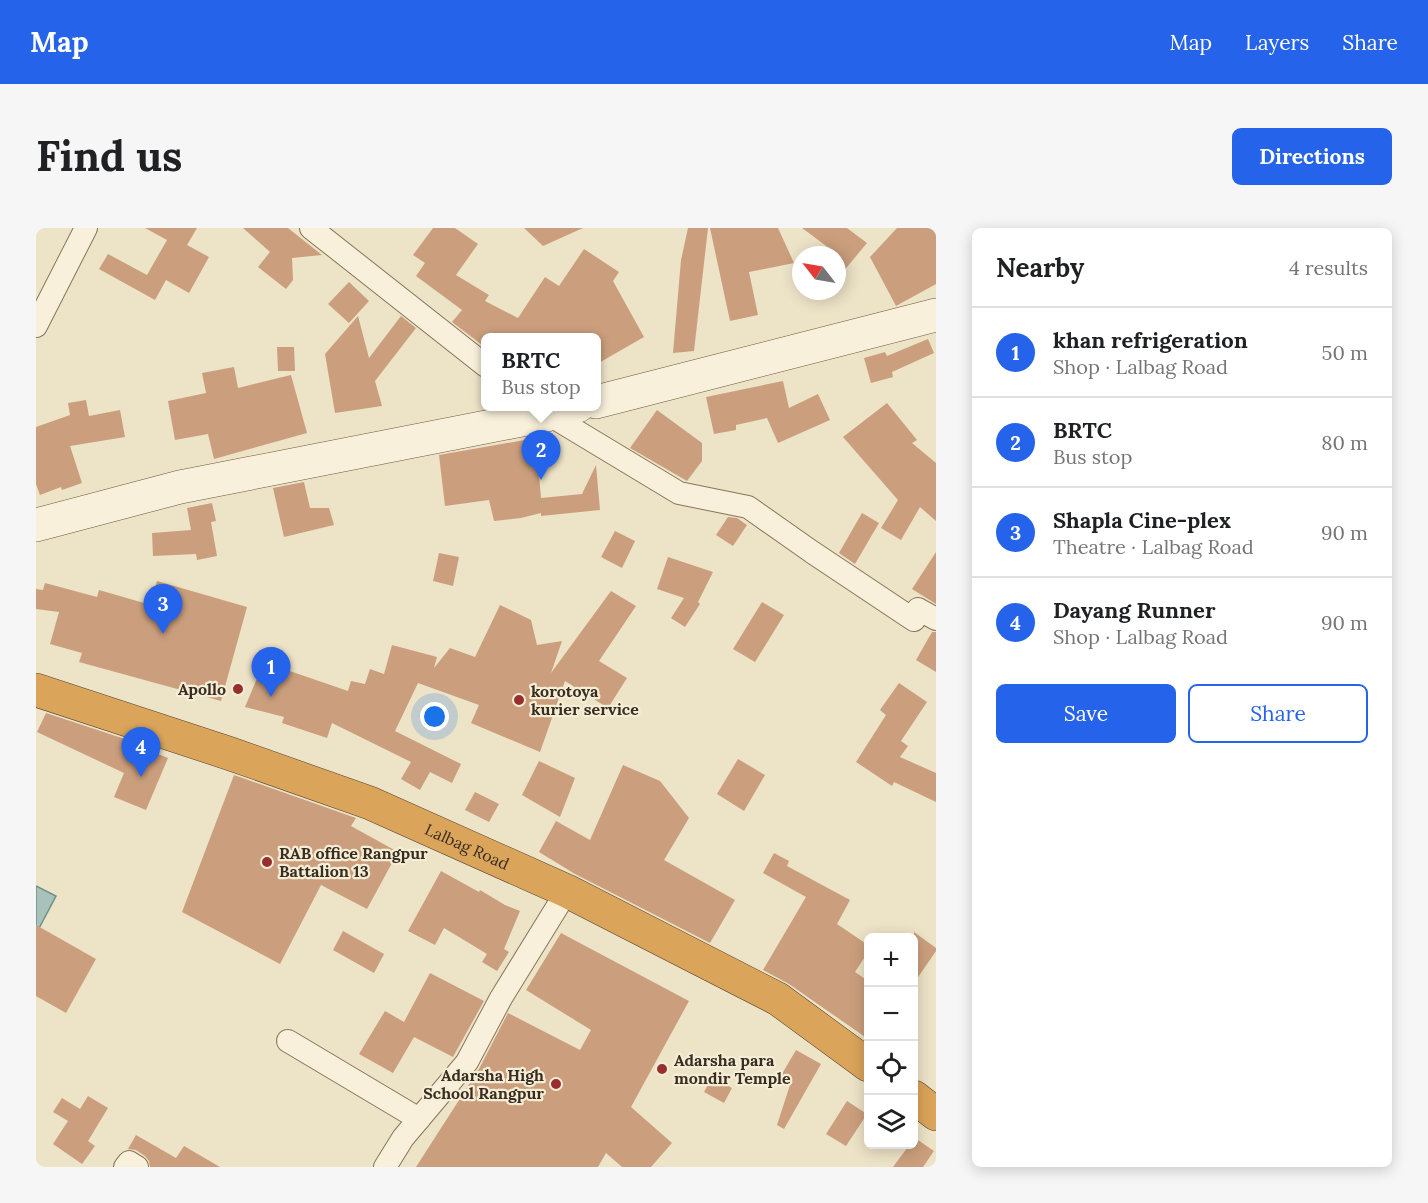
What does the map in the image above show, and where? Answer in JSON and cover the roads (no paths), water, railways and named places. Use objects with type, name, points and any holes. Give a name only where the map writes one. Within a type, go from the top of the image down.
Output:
[{"type":"highway","name":"Lalbag Road","points":[[36,690],[231,754],[370,803],[567,891],[778,999],[864,1062]]},
{"type":"highway","points":[[918,1100],[936,1114]]},
{"type":"main road","points":[[601,401],[936,315]]},
{"type":"main road","points":[[36,525],[180,487],[542,411]]},
{"type":"street","points":[[36,326],[86,228]]},
{"type":"street","points":[[311,228],[481,362]]},
{"type":"street","points":[[542,411],[679,493],[748,507],[914,620],[918,609],[936,620]]},
{"type":"street","points":[[385,1167],[403,1138],[466,1062],[501,998],[567,891]]},
{"type":"street","points":[[288,1041],[419,1119]]},
{"type":"street","points":[[125,1167],[129,1162],[137,1167]]},
{"type":"water","points":[[36,886],[56,896],[36,934]]},
{"type":"place","name":"BRTC","points":[[541,480]]},
{"type":"place","name":"Shapla Cine-plex","points":[[163,634]]},
{"type":"place","name":"Apollo","points":[[238,689]]},
{"type":"place","name":"khan refrigeration","points":[[271,697]]},
{"type":"place","name":"korotoya kurier service","points":[[519,700]]},
{"type":"place","name":"Dayang Runner","points":[[141,777]]},
{"type":"place","name":"RAB office Rangpur Battalion 13","points":[[267,862]]},
{"type":"place","name":"Adarsha para mondir Temple","points":[[662,1069]]},
{"type":"place","name":"Adarsha High School Rangpur","points":[[556,1084]]}]
